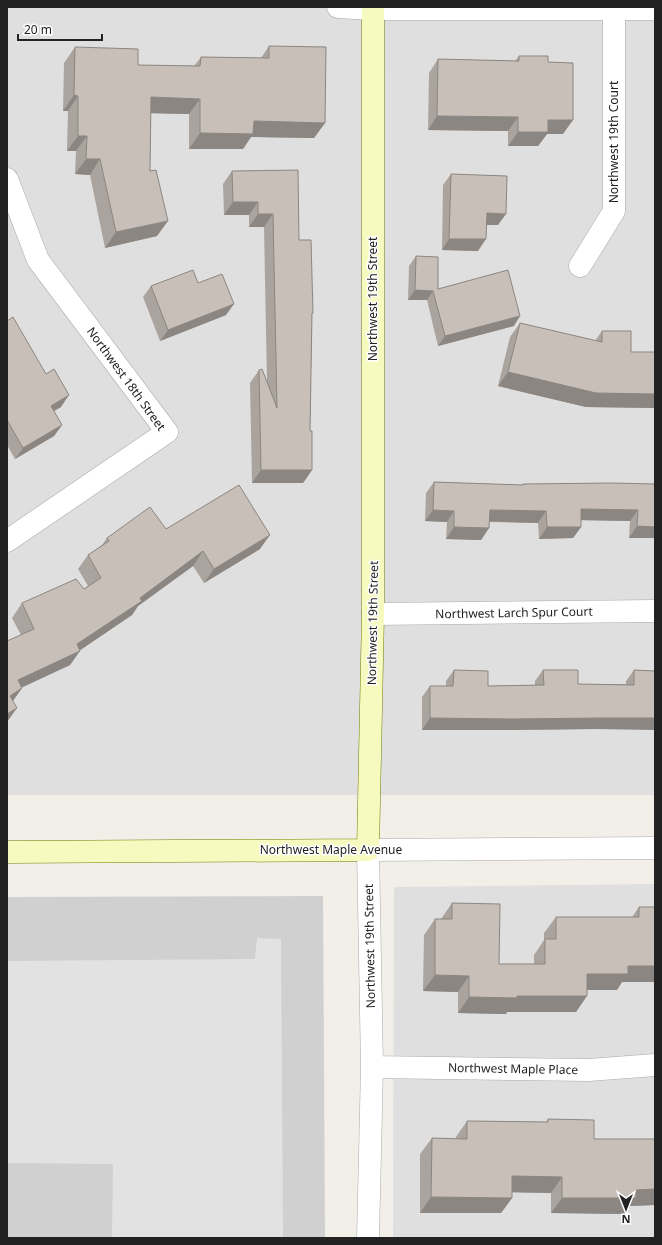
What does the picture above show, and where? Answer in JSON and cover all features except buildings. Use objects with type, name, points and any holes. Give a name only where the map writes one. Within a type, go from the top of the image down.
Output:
[{"type":"main road","name":"Northwest 19th Street","points":[[368,850],[374,614],[372,8]]},
{"type":"main road","name":"Northwest Maple Avenue","points":[[7,852],[368,850]]},
{"type":"street","points":[[338,7],[655,9]]},
{"type":"street","name":"Northwest 19th Court","points":[[580,266],[614,211],[614,9]]},
{"type":"street","name":"Northwest 18th Street","points":[[7,179],[38,260],[167,432],[7,541]]},
{"type":"street","name":"Northwest Larch Spur Court","points":[[374,614],[655,611]]},
{"type":"street","name":"Northwest Maple Avenue","points":[[368,850],[655,848]]},
{"type":"street","name":"Northwest 19th Street","points":[[368,850],[372,1067],[368,1238]]},
{"type":"street","name":"Northwest Maple Place","points":[[372,1067],[589,1070],[655,1065]]},
{"type":"shaded area","points":[[7,7],[655,7],[655,795],[7,795]]},
{"type":"shaded area","points":[[655,884],[655,1238],[393,1238],[394,887]]},
{"type":"shaded area","points":[[323,896],[325,1238],[7,1238],[7,897]]},
{"type":"shaded area","points":[[257,938],[281,939],[283,1238],[112,1238],[113,1164],[7,1163],[7,961],[255,959]]}]
